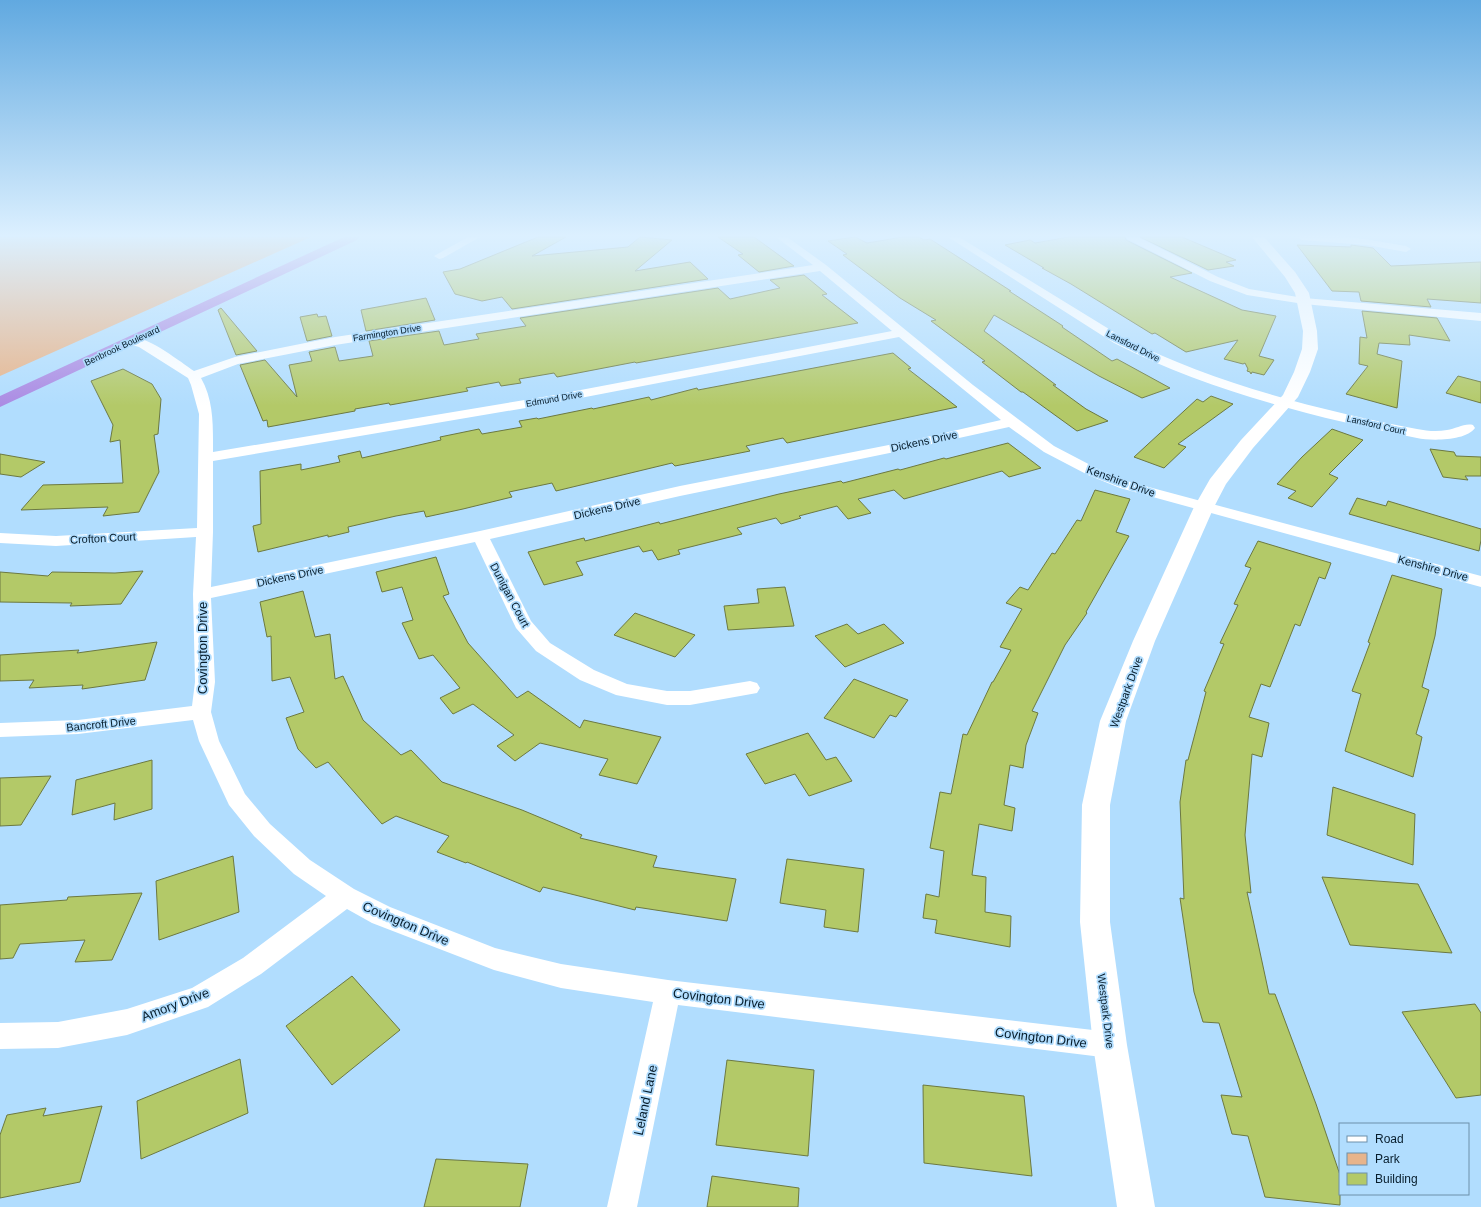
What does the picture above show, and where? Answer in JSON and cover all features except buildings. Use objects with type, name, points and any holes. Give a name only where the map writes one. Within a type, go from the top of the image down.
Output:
[{"type":"highway","name":"Benbrook Boulevard","points":[[0,402],[234,293]]},
{"type":"street","name":"Farmington Drive","points":[[193,376],[235,361],[335,341],[649,293]]},
{"type":"street","name":"Kenshire Drive","points":[[854,293],[1012,422],[1049,449],[1092,472],[1124,485],[1204,508],[1294,530],[1481,582]]},
{"type":"street","name":"Lansford Drive","points":[[1042,293],[1141,353],[1220,384],[1285,402]]},
{"type":"street","points":[[1255,293],[1304,301],[1481,317]]},
{"type":"street","name":"Westpark Drive","points":[[1136,1207],[1110,1045],[1095,922],[1096,805],[1113,721],[1144,641],[1204,508],[1217,483],[1247,444],[1290,397],[1302,372],[1310,349],[1310,331],[1302,293]]},
{"type":"street","name":"Edmund Drive","points":[[205,458],[549,400],[901,333]]},
{"type":"street","points":[[133,341],[143,344],[193,376]]},
{"type":"street","name":"Covington Drive","points":[[193,376],[198,385],[206,414],[205,532],[202,594],[205,682],[201,712],[209,741],[237,799],[262,830],[302,867],[345,896],[381,915],[494,960],[560,976],[668,992],[1110,1045]]},
{"type":"street","name":"Lansford Court","points":[[1285,402],[1351,419],[1433,436],[1454,434],[1468,428]]},
{"type":"street","name":"Dickens Drive","points":[[202,594],[480,536],[680,491],[1012,422]]},
{"type":"street","name":"Crofton Court","points":[[0,538],[56,541],[205,532]]},
{"type":"street","name":"Dunigan Court","points":[[480,536],[522,624],[543,647],[587,675],[623,690],[667,698],[690,698],[750,688]]},
{"type":"street","name":"Bancroft Drive","points":[[0,730],[78,727],[201,712]]},
{"type":"street","name":"Amory Drive","points":[[0,1036],[58,1035],[127,1022],[199,998],[252,966],[345,896]]},
{"type":"street","name":"Leland Lane","points":[[622,1207],[668,992]]},
{"type":"green space","points":[[0,293],[185,293],[0,376]]}]
